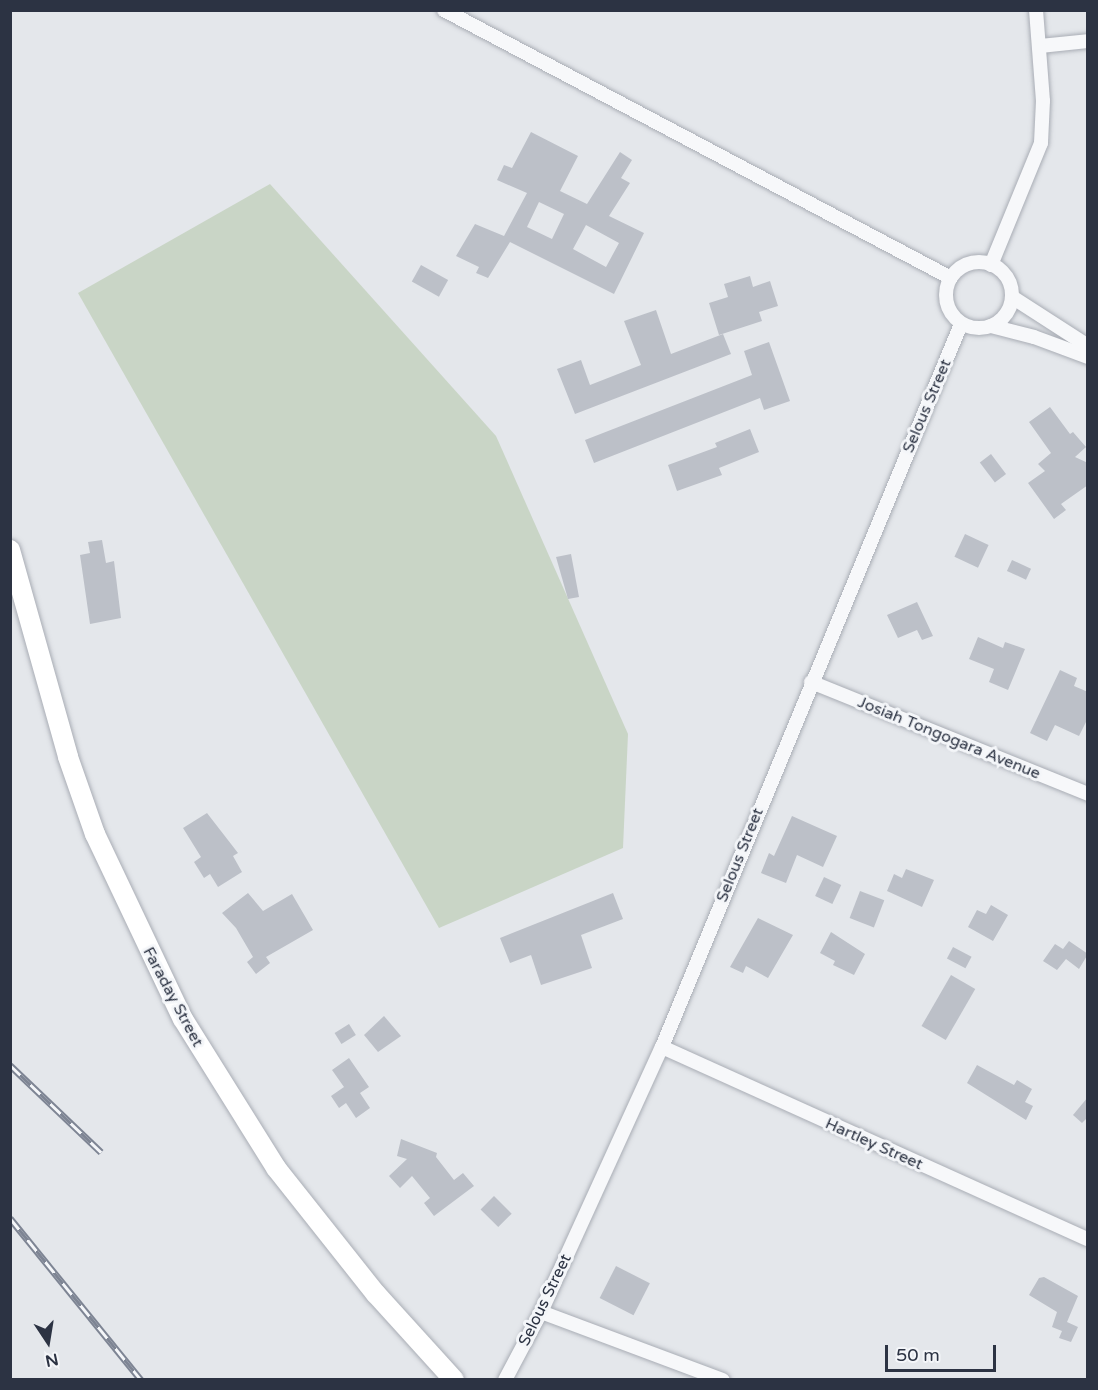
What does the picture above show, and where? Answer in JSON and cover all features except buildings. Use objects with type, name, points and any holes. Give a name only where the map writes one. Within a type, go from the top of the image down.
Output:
[{"type":"street","points":[[444,10],[951,278]]},
{"type":"street","points":[[991,265],[1041,143],[1040,46],[1036,10]]},
{"type":"street","points":[[1040,46],[1088,41]]},
{"type":"street","points":[[991,326],[1004,318],[1012,297],[1006,275],[991,265],[966,265],[951,278],[946,298],[948,308],[961,324],[972,328],[991,326],[1034,337],[1088,357]]},
{"type":"street","points":[[1012,297],[1088,346]]},
{"type":"street","name":"Selous Street","points":[[506,1380],[541,1312],[662,1047],[961,324]]},
{"type":"street","name":"Faraday Street","points":[[10,550],[68,757],[95,834],[183,1019],[233,1103],[305,1206],[376,1294],[454,1380]]},
{"type":"street","name":"Josiah Tongogara Avenue","points":[[811,682],[1088,794]]},
{"type":"street","name":"Hartley Street","points":[[662,1047],[1088,1239]]},
{"type":"street","points":[[541,1312],[723,1380]]},
{"type":"green space","points":[[270,184],[496,436],[628,734],[623,848],[439,928],[78,293]]},
{"type":"railway","points":[[10,1065],[101,1152]]},
{"type":"railway","points":[[10,1218],[141,1380]]}]
